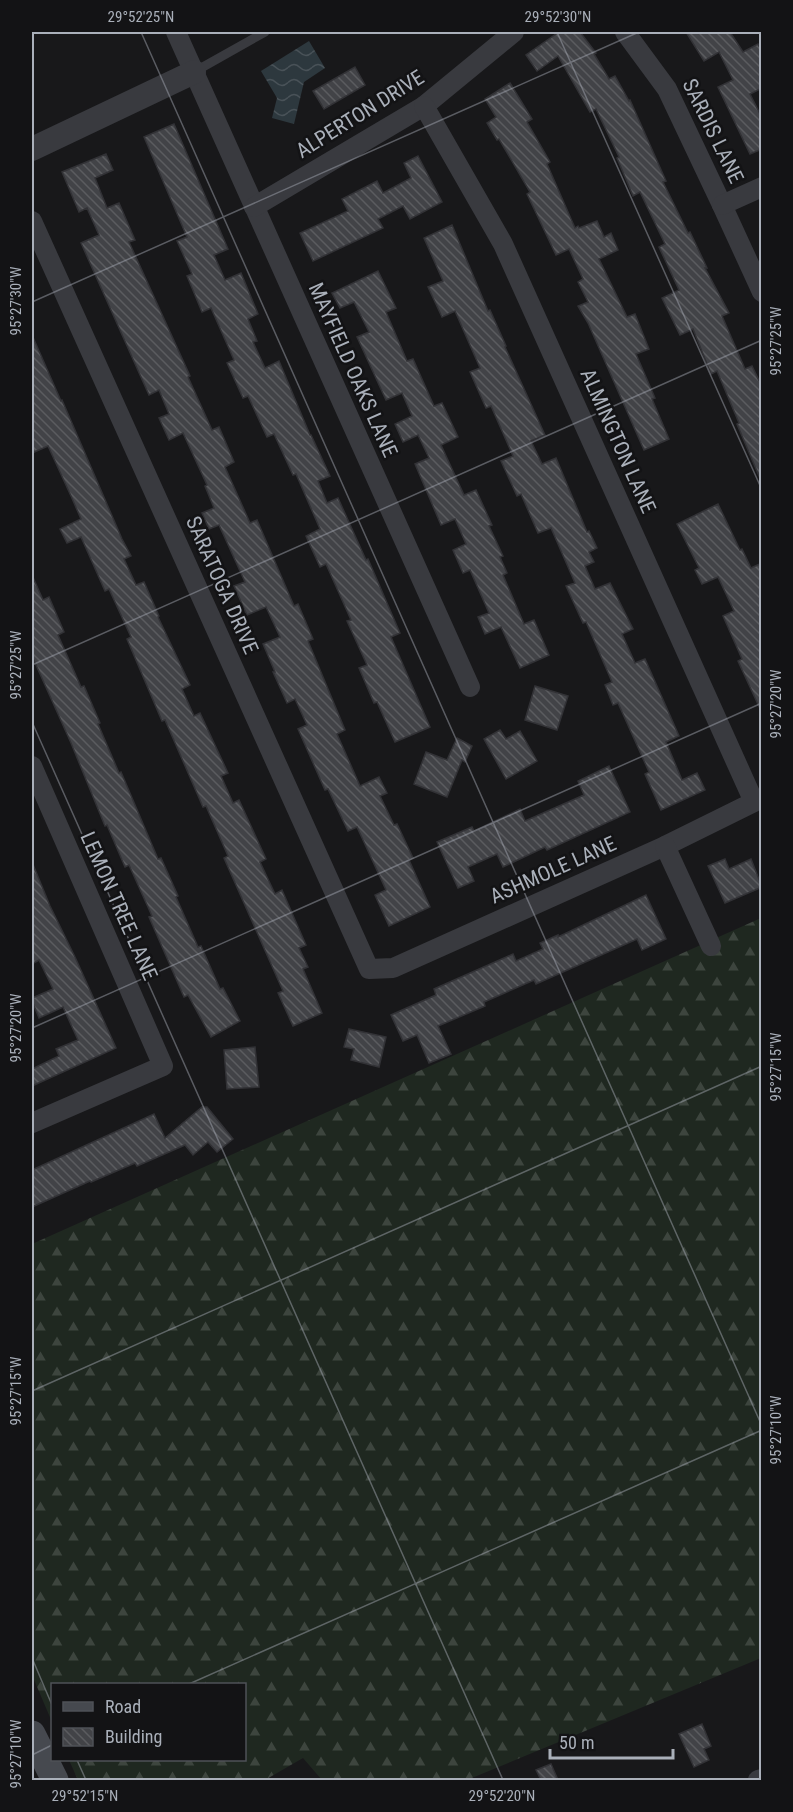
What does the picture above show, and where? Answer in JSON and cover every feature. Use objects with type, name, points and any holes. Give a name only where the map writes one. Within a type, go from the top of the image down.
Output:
[{"type":"main road","points":[[32,1734],[55,1780]]},
{"type":"street","name":"MAYFIELD OAKS LANE","points":[[176,32],[470,687]]},
{"type":"street","name":"ALPERTON DRIVE","points":[[254,207],[424,106],[514,32]]},
{"type":"street","name":"SARDIS LANE","points":[[625,32],[667,89],[762,291]]},
{"type":"street","points":[[37,144],[194,72]]},
{"type":"street","name":"ALMINGTON LANE","points":[[424,106],[503,244],[754,802]]},
{"type":"street","points":[[722,205],[762,187]]},
{"type":"street","name":"SARATOGA DRIVE","points":[[32,221],[369,969]]},
{"type":"street","name":"LEMON TREE LANE","points":[[32,766],[163,1066],[32,1123]]},
{"type":"street","name":"ASHMOLE LANE","points":[[369,969],[393,968],[665,846],[754,802]]},
{"type":"street","points":[[665,846],[711,946]]},
{"type":"lane","points":[[194,72],[265,32]]},
{"type":"green space","points":[[761,918],[761,1658],[467,1780],[322,1780],[303,1758],[265,1780],[78,1780],[69,1761],[246,1761],[246,1683],[51,1683],[51,1720],[32,1675],[32,1244]]},
{"type":"water","points":[[309,41],[325,68],[304,82],[294,124],[272,118],[277,98],[261,71]]},
{"type":"building","points":[[559,32],[580,32],[596,53],[594,54],[609,79],[615,76],[630,100],[666,181],[663,182],[729,313],[722,316],[745,369],[752,366],[762,387],[762,483],[717,371],[711,374],[693,329],[680,335],[662,298],[679,290],[659,247],[665,244],[640,192],[633,196],[617,158],[619,157],[596,109],[590,112],[558,56],[537,71],[526,55]]},
{"type":"building","points":[[686,32],[730,32],[743,52],[758,44],[762,52],[762,88],[750,94],[762,118],[762,149],[750,154],[718,87],[733,80],[719,52],[704,61]]},
{"type":"building","points":[[355,67],[365,85],[324,109],[313,91]]},
{"type":"building","points":[[510,83],[532,119],[527,122],[550,162],[547,164],[575,228],[597,221],[604,237],[611,233],[618,250],[599,259],[627,317],[635,314],[649,349],[636,354],[669,439],[644,450],[588,323],[578,306],[588,302],[578,282],[583,279],[569,249],[556,255],[527,194],[530,192],[487,123],[496,117],[485,99]]},
{"type":"building","points":[[174,124],[228,249],[214,255],[225,280],[241,273],[258,314],[248,319],[257,341],[253,342],[265,368],[279,361],[330,476],[318,481],[327,503],[338,498],[366,560],[368,559],[400,633],[391,637],[430,727],[395,742],[377,702],[374,703],[359,668],[367,665],[347,621],[351,620],[326,564],[320,567],[306,536],[320,529],[296,474],[293,475],[274,434],[267,437],[248,396],[243,398],[227,363],[234,360],[211,308],[202,312],[187,276],[192,274],[177,241],[187,237],[144,137]]},
{"type":"building","points":[[106,154],[113,170],[95,178],[107,208],[119,203],[135,240],[129,242],[190,376],[188,377],[212,430],[219,427],[234,462],[225,467],[250,523],[257,520],[294,606],[298,604],[313,639],[308,641],[345,730],[337,734],[360,786],[379,777],[387,793],[380,796],[394,825],[397,824],[413,858],[409,860],[430,907],[389,926],[375,895],[386,890],[357,827],[348,831],[328,789],[325,790],[298,729],[307,725],[295,699],[287,703],[273,672],[275,672],[263,644],[280,637],[266,607],[247,615],[234,586],[245,582],[219,525],[209,529],[202,513],[214,508],[205,486],[207,485],[183,433],[169,440],[159,418],[169,414],[159,390],[149,395],[81,243],[99,235],[87,208],[79,212],[62,172]]},
{"type":"building","points":[[418,156],[442,202],[410,219],[403,206],[378,219],[383,228],[313,261],[300,233],[348,211],[342,199],[377,181],[383,193],[411,178],[404,163]]},
{"type":"building","points":[[452,225],[488,311],[490,310],[545,435],[531,441],[542,464],[556,458],[587,532],[589,531],[597,548],[589,552],[594,562],[585,566],[595,589],[610,583],[633,629],[622,634],[635,663],[645,659],[679,736],[666,742],[682,780],[697,773],[705,790],[661,810],[645,774],[649,772],[618,703],[613,705],[605,685],[612,682],[586,622],[583,623],[566,586],[575,583],[551,528],[538,533],[521,494],[517,496],[501,461],[513,456],[491,406],[486,408],[470,372],[480,368],[455,311],[442,317],[428,287],[443,281],[424,238]]},
{"type":"building","points":[[378,271],[396,308],[386,312],[407,361],[413,359],[434,406],[442,403],[458,437],[441,445],[464,495],[476,490],[492,525],[489,526],[503,556],[500,557],[507,573],[503,575],[524,624],[534,620],[549,655],[520,668],[501,627],[485,634],[478,617],[489,613],[470,570],[463,573],[453,550],[466,544],[455,519],[441,525],[415,464],[429,458],[418,435],[403,442],[395,424],[412,416],[402,393],[386,400],[357,337],[369,332],[354,302],[340,308],[332,293]]},
{"type":"building","points":[[32,335],[131,556],[124,559],[136,585],[144,582],[190,685],[182,689],[194,716],[200,713],[228,773],[221,776],[233,803],[239,800],[266,859],[260,862],[275,894],[282,890],[306,945],[299,948],[308,967],[303,969],[322,1013],[293,1026],[278,993],[283,991],[224,858],[228,856],[206,806],[203,807],[165,720],[162,721],[127,639],[131,637],[109,589],[105,591],[81,537],[67,543],[60,529],[81,519],[48,446],[32,453]]},
{"type":"building","points":[[718,504],[751,568],[762,563],[762,713],[738,661],[742,659],[723,616],[734,611],[718,577],[702,584],[695,570],[699,568],[677,524]]},
{"type":"building","points":[[32,575],[43,600],[49,597],[64,632],[58,635],[81,687],[84,686],[119,773],[121,772],[158,859],[161,858],[198,947],[201,946],[220,989],[223,988],[240,1021],[211,1037],[188,995],[184,997],[149,917],[152,916],[129,865],[125,867],[107,825],[105,826],[32,656]]},
{"type":"building","points":[[535,686],[568,696],[557,730],[525,720]]},
{"type":"building","points":[[500,730],[506,739],[520,731],[537,761],[506,779],[484,739]]},
{"type":"building","points":[[457,738],[472,746],[465,762],[462,760],[447,797],[414,784],[426,752],[447,760]]},
{"type":"building","points":[[609,766],[630,812],[547,850],[545,847],[503,867],[497,854],[468,867],[474,881],[458,888],[437,842],[472,827],[474,831],[520,809],[525,821],[584,795],[578,781]]},
{"type":"building","points":[[725,859],[729,869],[751,859],[762,887],[725,903],[708,866]]},
{"type":"building","points":[[32,862],[116,1048],[32,1086],[32,1069],[59,1056],[56,1049],[78,1040],[63,1007],[39,1018],[32,1001],[32,998],[53,989],[39,960],[32,964]]},
{"type":"building","points":[[646,895],[666,939],[642,950],[637,939],[536,984],[534,980],[484,1002],[485,1006],[438,1026],[451,1054],[429,1063],[417,1035],[403,1041],[391,1015],[436,995],[434,989],[513,954],[516,961],[543,949],[540,943],[558,935],[558,937]]},
{"type":"building","points":[[349,1029],[386,1037],[379,1067],[351,1060],[354,1049],[344,1047]]},
{"type":"building","points":[[255,1047],[259,1087],[227,1089],[224,1050]]},
{"type":"building","points":[[202,1107],[207,1107],[233,1139],[217,1152],[208,1142],[193,1155],[185,1145],[137,1166],[135,1163],[90,1181],[32,1207],[32,1170],[154,1114],[165,1138]]},
{"type":"building","points":[[702,1724],[711,1746],[704,1749],[709,1760],[694,1767],[679,1734]]},
{"type":"building","points":[[551,1764],[558,1780],[541,1780],[536,1770]]}]
